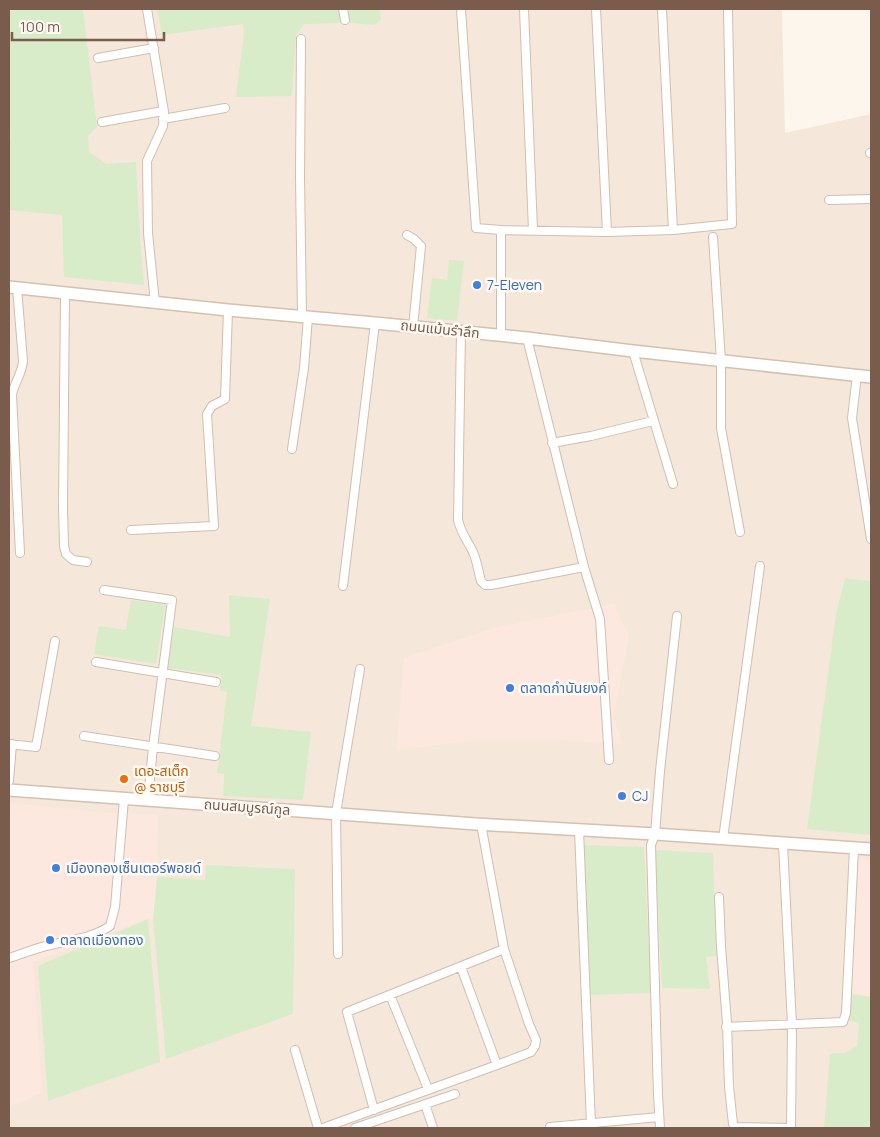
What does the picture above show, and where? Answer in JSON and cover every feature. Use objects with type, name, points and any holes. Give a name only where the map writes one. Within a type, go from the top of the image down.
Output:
[{"type":"street","points":[[147,9],[163,115],[163,126],[147,161],[148,233],[155,302]]},
{"type":"street","points":[[343,9],[345,20]]},
{"type":"street","points":[[461,9],[476,228],[607,232],[673,230],[732,224],[728,9]]},
{"type":"street","points":[[524,9],[533,230]]},
{"type":"street","points":[[596,9],[607,232]]},
{"type":"street","points":[[662,9],[673,230]]},
{"type":"street","points":[[292,449],[304,368],[305,316],[300,177],[301,39]]},
{"type":"street","points":[[98,58],[154,48]]},
{"type":"street","points":[[102,122],[226,108]]},
{"type":"street","points":[[829,200],[871,199]]},
{"type":"street","points":[[501,230],[501,335]]},
{"type":"street","points":[[407,235],[421,246],[413,327]]},
{"type":"street","points":[[713,237],[721,361],[721,428],[740,532]]},
{"type":"street","points":[[13,287],[24,361],[12,395],[20,553]]},
{"type":"street","name":"ถนนแม้นรำลึก","points":[[13,287],[228,310],[501,335],[871,377]]},
{"type":"street","points":[[65,293],[64,546],[66,554],[73,560],[87,562]]},
{"type":"street","points":[[131,530],[214,526],[207,414],[212,406],[224,399],[228,310]]},
{"type":"street","points":[[343,586],[375,323]]},
{"type":"street","points":[[461,331],[458,520],[460,530],[473,551],[482,581],[485,584],[491,585],[584,567]]},
{"type":"street","points":[[527,338],[584,567],[600,619],[609,760]]},
{"type":"street","points":[[633,351],[673,484]]},
{"type":"street","points":[[857,375],[852,418],[871,539]]},
{"type":"street","points":[[552,443],[653,421]]},
{"type":"street","points":[[723,839],[760,566]]},
{"type":"street","points":[[104,590],[172,600],[152,747],[148,800]]},
{"type":"street","points":[[660,1128],[651,845],[655,834],[660,771],[678,616]]},
{"type":"street","points":[[9,782],[10,744],[36,747],[55,641]]},
{"type":"street","points":[[96,662],[216,682]]},
{"type":"street","points":[[338,954],[336,813],[360,669]]},
{"type":"street","points":[[84,736],[215,756]]},
{"type":"street","name":"ถนนสมบูรณ์กูล","points":[[9,790],[481,824],[871,849]]},
{"type":"street","points":[[9,958],[49,945],[83,938],[103,931],[110,926],[115,907],[124,799]]},
{"type":"street","points":[[323,1128],[497,1065],[530,1052],[535,1046],[536,1040],[504,950],[481,824]]},
{"type":"street","points":[[579,830],[591,1124]]},
{"type":"street","points":[[719,896],[729,1087],[733,1124],[735,1127],[791,1128],[792,1025],[783,844]]},
{"type":"street","points":[[726,1027],[843,1022],[846,1013],[854,848]]},
{"type":"street","points":[[374,1110],[347,1012],[504,950]]},
{"type":"street","points":[[461,967],[497,1065]]},
{"type":"street","points":[[390,995],[428,1090]]},
{"type":"street","points":[[295,1050],[318,1128]]},
{"type":"street","points":[[355,1128],[455,1094]]},
{"type":"street","points":[[425,1104],[433,1128]]},
{"type":"street","points":[[550,1128],[659,1117]]},
{"type":"shaded area","points":[[9,9],[782,9],[785,133],[871,114],[871,1128],[9,1128]]},
{"type":"shaded area","name":"ตลาดกำนันยงค์","points":[[614,604],[629,636],[613,717],[623,744],[555,740],[478,740],[397,750],[404,658],[498,627]]},
{"type":"shaded area","name":"ตลาดเมืองทอง","points":[[9,803],[109,813],[158,815],[157,877],[153,919],[148,919],[33,962],[42,1093],[9,1107]]},
{"type":"shaded area","points":[[859,859],[871,860],[871,997],[852,994]]},
{"type":"green space","points":[[9,9],[83,9],[97,127],[88,136],[89,152],[106,164],[136,162],[144,285],[64,277],[62,215],[9,210],[9,140],[11,139],[9,127]]},
{"type":"green space","points":[[157,9],[338,9],[340,23],[304,24],[296,35],[292,96],[236,97],[244,32],[243,24],[162,35]]},
{"type":"green space","points":[[347,9],[380,9],[381,20],[374,25],[350,23]]},
{"type":"green space","points":[[449,260],[464,261],[457,321],[427,318],[432,278],[447,280]]},
{"type":"green space","points":[[845,578],[871,581],[871,835],[807,829],[836,614]]},
{"type":"green space","points":[[229,595],[270,599],[251,726],[311,732],[303,800],[223,796],[224,774],[217,773],[227,692],[220,690],[222,675],[168,668],[174,627],[230,637]]},
{"type":"green space","points":[[131,600],[165,605],[156,664],[94,654],[99,626],[126,630]]},
{"type":"green space","points":[[582,845],[644,847],[651,993],[590,995]]},
{"type":"green space","points":[[655,850],[713,853],[716,956],[706,957],[710,989],[662,988]]},
{"type":"green space","points":[[206,865],[295,869],[293,1014],[166,1059],[153,919],[157,877],[205,880]]},
{"type":"green space","points":[[148,919],[160,1062],[48,1101],[38,966]]},
{"type":"green space","points":[[852,994],[871,997],[871,1128],[824,1128],[830,1054],[845,1053],[857,1046],[859,1023],[848,1020]]},
{"type":"place","name":"7-Eleven","points":[[477,285]]},
{"type":"place","name":"ตลาดกำนันยงค์","points":[[510,688]]},
{"type":"place","name":"เดอะสเต็ก @ ราชบุรี","points":[[124,779]]},
{"type":"place","name":"CJ","points":[[622,796]]},
{"type":"place","name":"เมืองทองเซ็นเตอร์พอยด์","points":[[56,868]]},
{"type":"place","name":"ตลาดเมืองทอง","points":[[50,940]]}]
